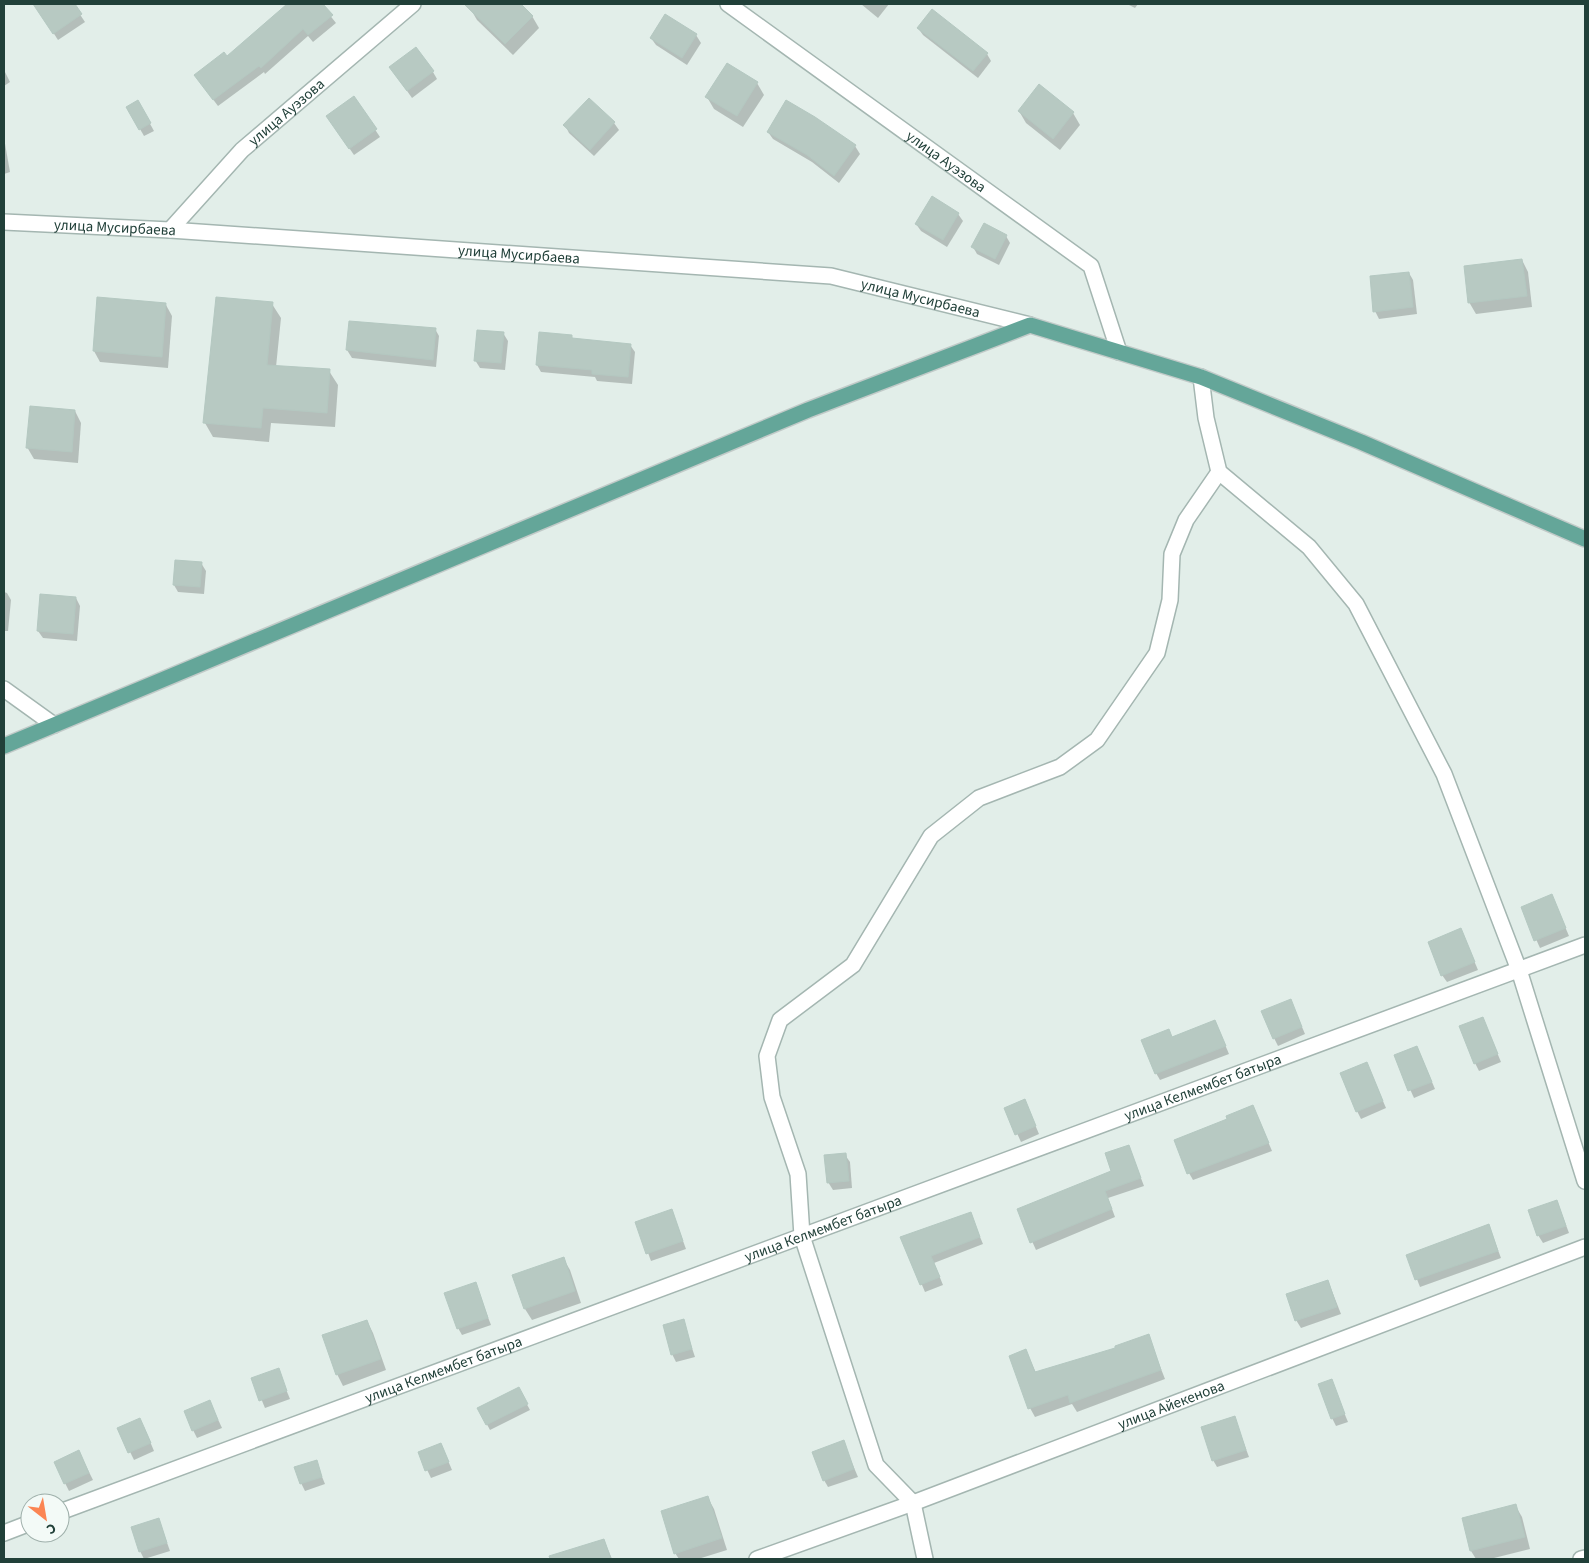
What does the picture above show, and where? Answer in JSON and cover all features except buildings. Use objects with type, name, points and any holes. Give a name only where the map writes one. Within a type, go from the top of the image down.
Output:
[{"type":"main road","points":[[4,746],[808,410],[1030,325],[1201,377],[1361,442],[1585,539]]},
{"type":"street","name":"улица Ауэзова","points":[[170,230],[242,150],[413,4]]},
{"type":"street","name":"улица Ауэзова","points":[[728,4],[1092,266],[1119,352]]},
{"type":"street","name":"улица Мусирбаева","points":[[4,222],[170,230],[831,276],[1030,325]]},
{"type":"street","points":[[1201,377],[1206,418],[1219,472],[1309,547],[1356,604],[1444,774],[1519,970],[1585,1181]]},
{"type":"street","points":[[925,1559],[914,1503],[876,1465],[802,1236],[798,1174],[772,1097],[767,1056],[780,1020],[853,965],[931,836],[979,798],[1060,767],[1097,740],[1156,653],[1170,600],[1172,554],[1186,520],[1219,472]]},
{"type":"street","points":[[4,689],[54,725]]},
{"type":"street","name":"улица Келмембет батыра","points":[[70,1508],[1585,945]]},
{"type":"street","name":"улица Айекенова","points":[[757,1559],[914,1503],[1585,1247]]},
{"type":"street","points":[[4,1533],[20,1527]]},
{"type":"street","points":[[1581,1559],[1585,1558]]}]
